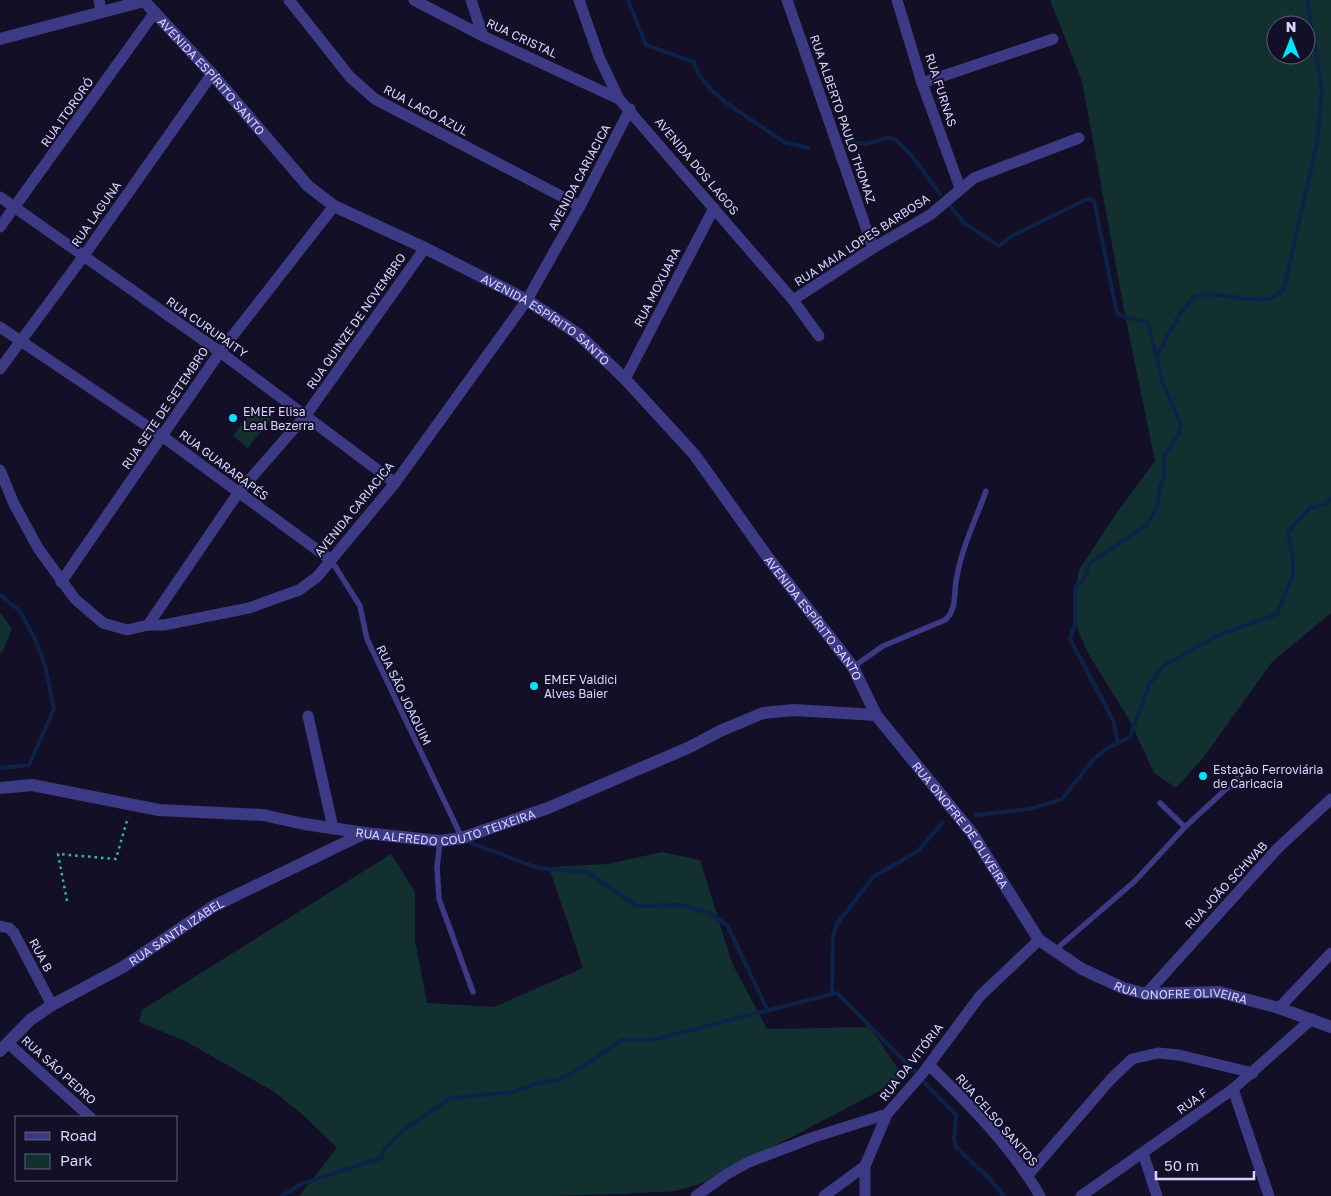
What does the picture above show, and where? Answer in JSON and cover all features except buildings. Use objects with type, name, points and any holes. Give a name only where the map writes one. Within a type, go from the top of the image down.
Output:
[{"type":"street","points":[[0,39],[100,6],[145,0]]},
{"type":"street","name":"AVENIDA ESPÍRITO SANTO","points":[[145,0],[212,74],[308,186],[334,206],[424,248],[527,300],[573,330],[625,379],[694,454],[769,559],[853,667],[876,715]]},
{"type":"street","name":"RUA LAGO AZUL","points":[[289,0],[350,77],[375,99],[580,206]]},
{"type":"street","name":"RUA CRISTAL","points":[[414,0],[483,36],[619,99]]},
{"type":"street","points":[[471,0],[483,36]]},
{"type":"street","name":"AVENIDA DOS LAGOS","points":[[579,0],[599,57],[619,99],[630,109],[793,300],[819,336]]},
{"type":"street","name":"RUA ALBERTO PAULO THOMAZ","points":[[787,0],[874,248]]},
{"type":"street","name":"RUA FURNAS","points":[[897,0],[922,83],[960,188]]},
{"type":"street","name":"RUA ITORORÓ","points":[[0,227],[155,12]]},
{"type":"street","points":[[922,83],[1053,39]]},
{"type":"street","name":"RUA LAGUNA","points":[[0,369],[83,257],[212,74]]},
{"type":"street","name":"AVENIDA CARIACICA","points":[[0,470],[24,526],[62,582],[92,616],[103,623],[127,630],[148,625],[164,625],[224,613],[277,599],[299,590],[317,577],[395,483],[527,300],[580,206],[630,109]]},
{"type":"street","name":"RUA MAIA LOPES BARBOSA","points":[[793,300],[930,215],[960,188],[986,172],[1079,138]]},
{"type":"street","name":"RUA CURUPAITY","points":[[0,197],[220,352],[395,483]]},
{"type":"street","name":"RUA SETE DE SETEMBRO","points":[[62,582],[220,352],[334,206]]},
{"type":"street","name":"RUA MOXUARA","points":[[625,379],[714,208]]},
{"type":"street","name":"RUA QUINZE DE NOVEMBRO","points":[[148,625],[238,493],[306,415],[424,248]]},
{"type":"street","name":"RUA GUARARAPÉS","points":[[0,327],[162,436],[331,560]]},
{"type":"street","name":"RUA ALFREDO COUTO TEIXEIRA","points":[[0,788],[32,785],[177,812],[263,815],[365,833],[440,841],[462,838],[548,808],[690,748],[720,731],[763,713],[794,710],[876,715]]},
{"type":"street","name":"RUA ONOFRE DE OLIVEIRA","points":[[876,715],[972,833],[1039,940]]},
{"type":"street","points":[[308,716],[333,828]]},
{"type":"street","name":"RUA JOÃO SCHWAB","points":[[1146,994],[1278,848],[1331,799]]},
{"type":"street","name":"RUA SANTA IZABEL","points":[[4,1048],[30,1020],[52,1005],[124,967],[229,898],[365,833]]},
{"type":"street","name":"RUA B","points":[[0,926],[9,928],[14,933],[52,1005]]},
{"type":"street","name":"RUA ONOFRE OLIVEIRA","points":[[1039,940],[1054,951],[1102,978],[1146,994],[1219,992],[1279,1008],[1331,1027]]},
{"type":"street","name":"RUA DA VITÓRIA","points":[[696,1196],[727,1174],[749,1162],[814,1137],[887,1114],[929,1065],[980,996],[1039,940]]},
{"type":"street","points":[[1279,1008],[1331,953]]},
{"type":"street","name":"RUA F","points":[[1081,1196],[1253,1073],[1312,1019]]},
{"type":"street","name":"RUA SÃO PEDRO","points":[[4,1048],[89,1116]]},
{"type":"street","points":[[1028,1175],[1111,1079],[1132,1059],[1158,1053],[1179,1055],[1253,1073]]},
{"type":"street","name":"RUA CELSO SANTOS","points":[[929,1065],[966,1101],[1028,1175],[1040,1196]]},
{"type":"street","points":[[1232,1089],[1269,1196]]},
{"type":"street","points":[[865,1196],[865,1166],[887,1114]]},
{"type":"street","points":[[1143,1153],[1157,1196]]},
{"type":"street","points":[[824,1196],[865,1166]]},
{"type":"lane","points":[[853,667],[882,646],[945,620],[950,616],[954,606],[959,567],[986,491]]},
{"type":"lane","name":"RUA SÃO JOAQUIM","points":[[331,560],[360,606],[367,639],[462,838]]},
{"type":"lane","points":[[1054,951],[1136,881],[1185,827],[1238,778]]},
{"type":"lane","points":[[1160,804],[1185,827]]},
{"type":"lane","points":[[440,841],[437,867],[439,899],[473,992]]},
{"type":"path","points":[[67,901],[58,854],[116,859],[132,805]]},
{"type":"green space","points":[[1050,0],[1331,0],[1331,613],[1272,662],[1203,758],[1176,788],[1154,773],[1131,723],[1088,653],[1074,621],[1073,601],[1079,570],[1118,511],[1155,461],[1125,315],[1082,81]]},
{"type":"green space","points":[[257,404],[273,416],[248,448],[233,436]]},
{"type":"green space","points":[[0,612],[12,629],[3,651],[0,653]]},
{"type":"green space","points":[[662,852],[700,860],[732,963],[767,1029],[870,1027],[904,1078],[706,1182],[675,1191],[549,1196],[299,1196],[337,1148],[302,1114],[273,1091],[185,1041],[139,1022],[142,1010],[391,854],[415,892],[415,940],[427,1003],[494,1007],[583,968],[549,867],[608,864]]},
{"type":"waterway","points":[[628,0],[646,45],[694,62],[698,73],[711,90],[728,104],[784,142],[808,148]]},
{"type":"waterway","points":[[1157,356],[1180,313],[1195,296],[1205,294],[1267,299],[1277,295],[1284,288],[1317,143],[1322,89],[1307,0]]},
{"type":"waterway","points":[[850,142],[866,144],[887,138],[895,139],[911,155],[940,194]]},
{"type":"waterway","points":[[950,206],[964,223],[999,246],[1010,237],[1085,200],[1090,199],[1094,201],[1118,314],[1148,323],[1163,384],[1181,424],[1179,434],[1164,457],[1164,476],[1157,507],[1147,525],[1089,564],[1085,578],[1075,588],[1075,624],[1070,639],[1113,720],[1118,743]]},
{"type":"waterway","points":[[976,815],[1030,809],[1062,799],[1093,760],[1106,749],[1130,737],[1150,683],[1163,666],[1219,635],[1277,614],[1293,575],[1293,559],[1288,532],[1310,508],[1326,504],[1331,498]]},
{"type":"waterway","points":[[0,595],[20,611],[34,637],[45,665],[54,709],[29,765],[0,768]]},
{"type":"waterway","points":[[832,994],[833,935],[837,924],[873,877],[918,851],[943,822]]},
{"type":"waterway","points":[[468,842],[538,868],[587,872],[637,906],[680,905],[710,913],[727,925],[768,1011]]},
{"type":"waterway","points":[[282,1196],[301,1184],[381,1158],[385,1149],[401,1132],[451,1098],[513,1092],[538,1083],[558,1080],[586,1065],[621,1040],[652,1040],[837,993],[915,1072]]},
{"type":"waterway","points":[[923,1081],[956,1115],[954,1139],[956,1147],[991,1180],[1004,1196]]},
{"type":"place","name":"EMEF Elisa Leal Bezerra","points":[[233,418]]},
{"type":"place","name":"EMEF Valdici Alves Baier","points":[[534,686]]},
{"type":"place","name":"Estação Ferroviária de Caricacia","points":[[1203,776]]}]
